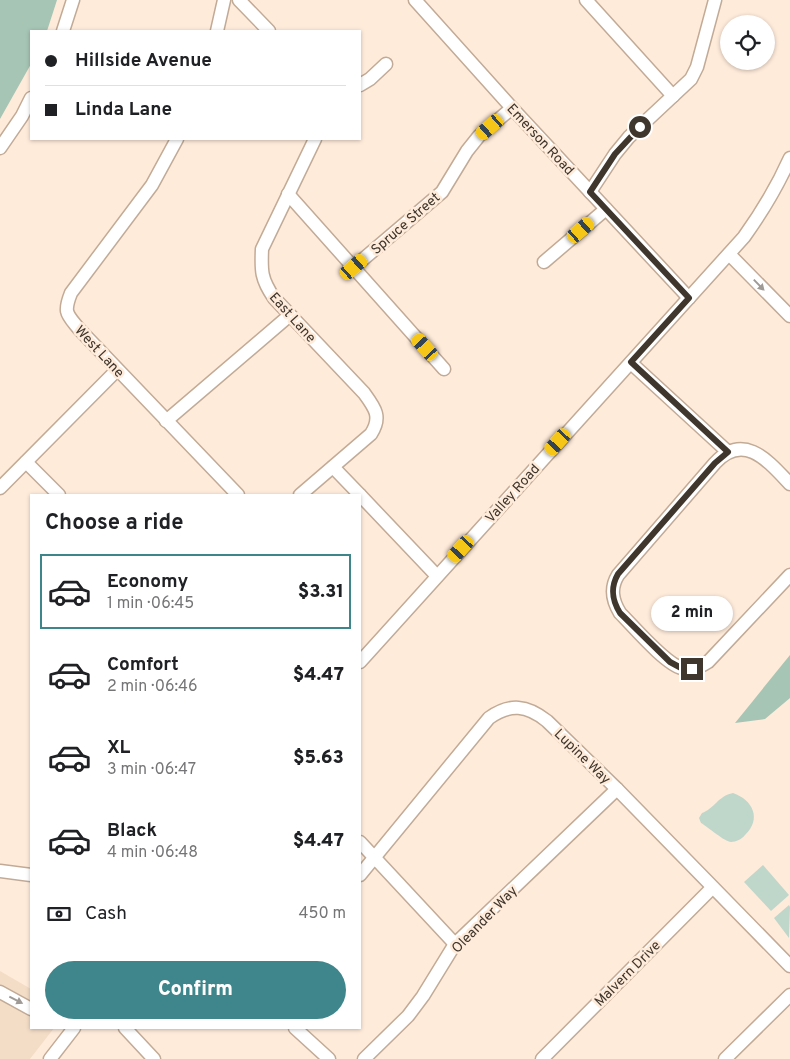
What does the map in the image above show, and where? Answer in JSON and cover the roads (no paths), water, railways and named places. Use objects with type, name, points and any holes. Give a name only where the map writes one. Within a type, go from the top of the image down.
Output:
[{"type":"street","points":[[64,30],[73,0]]},
{"type":"street","points":[[217,30],[224,0]]},
{"type":"street","points":[[239,0],[268,30]]},
{"type":"street","name":"Emerson Road","points":[[415,0],[512,108],[689,298]]},
{"type":"street","points":[[586,0],[673,96]]},
{"type":"street","points":[[590,192],[615,154],[629,137],[691,80],[697,67],[715,0]]},
{"type":"street","points":[[361,84],[370,79],[386,64]]},
{"type":"street","points":[[0,148],[22,116],[30,100]]},
{"type":"street","name":"Spruce Street","points":[[354,267],[442,192],[467,151],[480,136],[512,108]]},
{"type":"street","name":"West Lane","points":[[176,140],[152,185],[71,293],[66,306],[68,315],[79,329],[237,494]]},
{"type":"street","name":"East Lane","points":[[315,140],[262,249],[261,267],[265,284],[274,298],[364,393],[374,407],[377,416],[375,428],[371,434],[333,467]]},
{"type":"street","name":"Valley Road","points":[[361,661],[744,237],[762,212],[790,158]]},
{"type":"street","points":[[288,194],[444,369]]},
{"type":"street","points":[[544,262],[606,209]]},
{"type":"street","points":[[729,254],[790,316]]},
{"type":"street","points":[[166,421],[290,315]]},
{"type":"street","points":[[631,362],[728,452]]},
{"type":"street","points":[[0,488],[117,370]]},
{"type":"street","points":[[790,484],[765,458],[756,452],[746,450],[728,452],[715,463],[618,574],[613,586],[612,596],[620,613],[670,662],[683,669],[692,669],[708,662],[790,575]]},
{"type":"street","points":[[26,462],[58,494]]},
{"type":"street","points":[[301,494],[333,467],[359,494]]},
{"type":"street","points":[[361,496],[437,576]]},
{"type":"street","name":"Lupine Way","points":[[361,874],[482,725],[496,713],[521,708],[537,713],[617,789],[790,966]]},
{"type":"street","name":"Oleander Way","points":[[364,1059],[408,1016],[423,996],[455,944],[617,789]]},
{"type":"street","points":[[361,843],[455,944]]},
{"type":"street","points":[[0,871],[30,875]]},
{"type":"street","name":"Malvern Drive","points":[[542,1059],[712,888]]},
{"type":"street","points":[[0,992],[30,1007]]},
{"type":"street","points":[[725,1059],[790,995]]},
{"type":"street","points":[[50,1059],[69,1029]]},
{"type":"street","points":[[126,1029],[154,1059]]},
{"type":"street","points":[[296,1029],[330,1059]]}]
